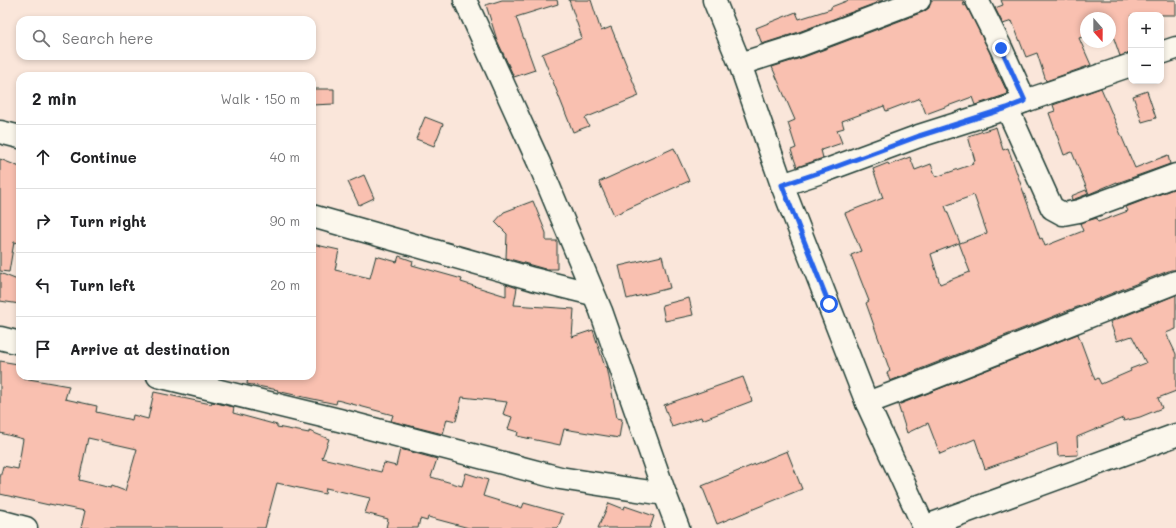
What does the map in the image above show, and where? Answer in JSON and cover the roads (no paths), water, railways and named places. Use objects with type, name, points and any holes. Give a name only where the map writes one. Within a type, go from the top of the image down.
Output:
[{"type":"street","points":[[465,0],[539,164],[601,311],[678,528]]},
{"type":"street","points":[[714,0],[740,64],[782,185],[867,403],[923,528],[1176,435]]},
{"type":"street","points":[[740,64],[800,45],[919,0]]},
{"type":"street","points":[[977,0],[1001,48],[1016,104],[1052,208],[1063,214],[1079,211],[1176,175]]},
{"type":"street","points":[[1164,52],[1176,48]]},
{"type":"street","points":[[782,185],[919,136],[1128,66]]},
{"type":"street","points":[[0,132],[16,136]]},
{"type":"street","points":[[316,217],[533,279],[593,294]]},
{"type":"street","points":[[867,403],[1176,282]]},
{"type":"street","points":[[0,338],[16,342]]},
{"type":"street","points":[[174,380],[339,420],[560,478],[630,490],[665,494]]},
{"type":"street","points":[[0,521],[26,528]]}]
